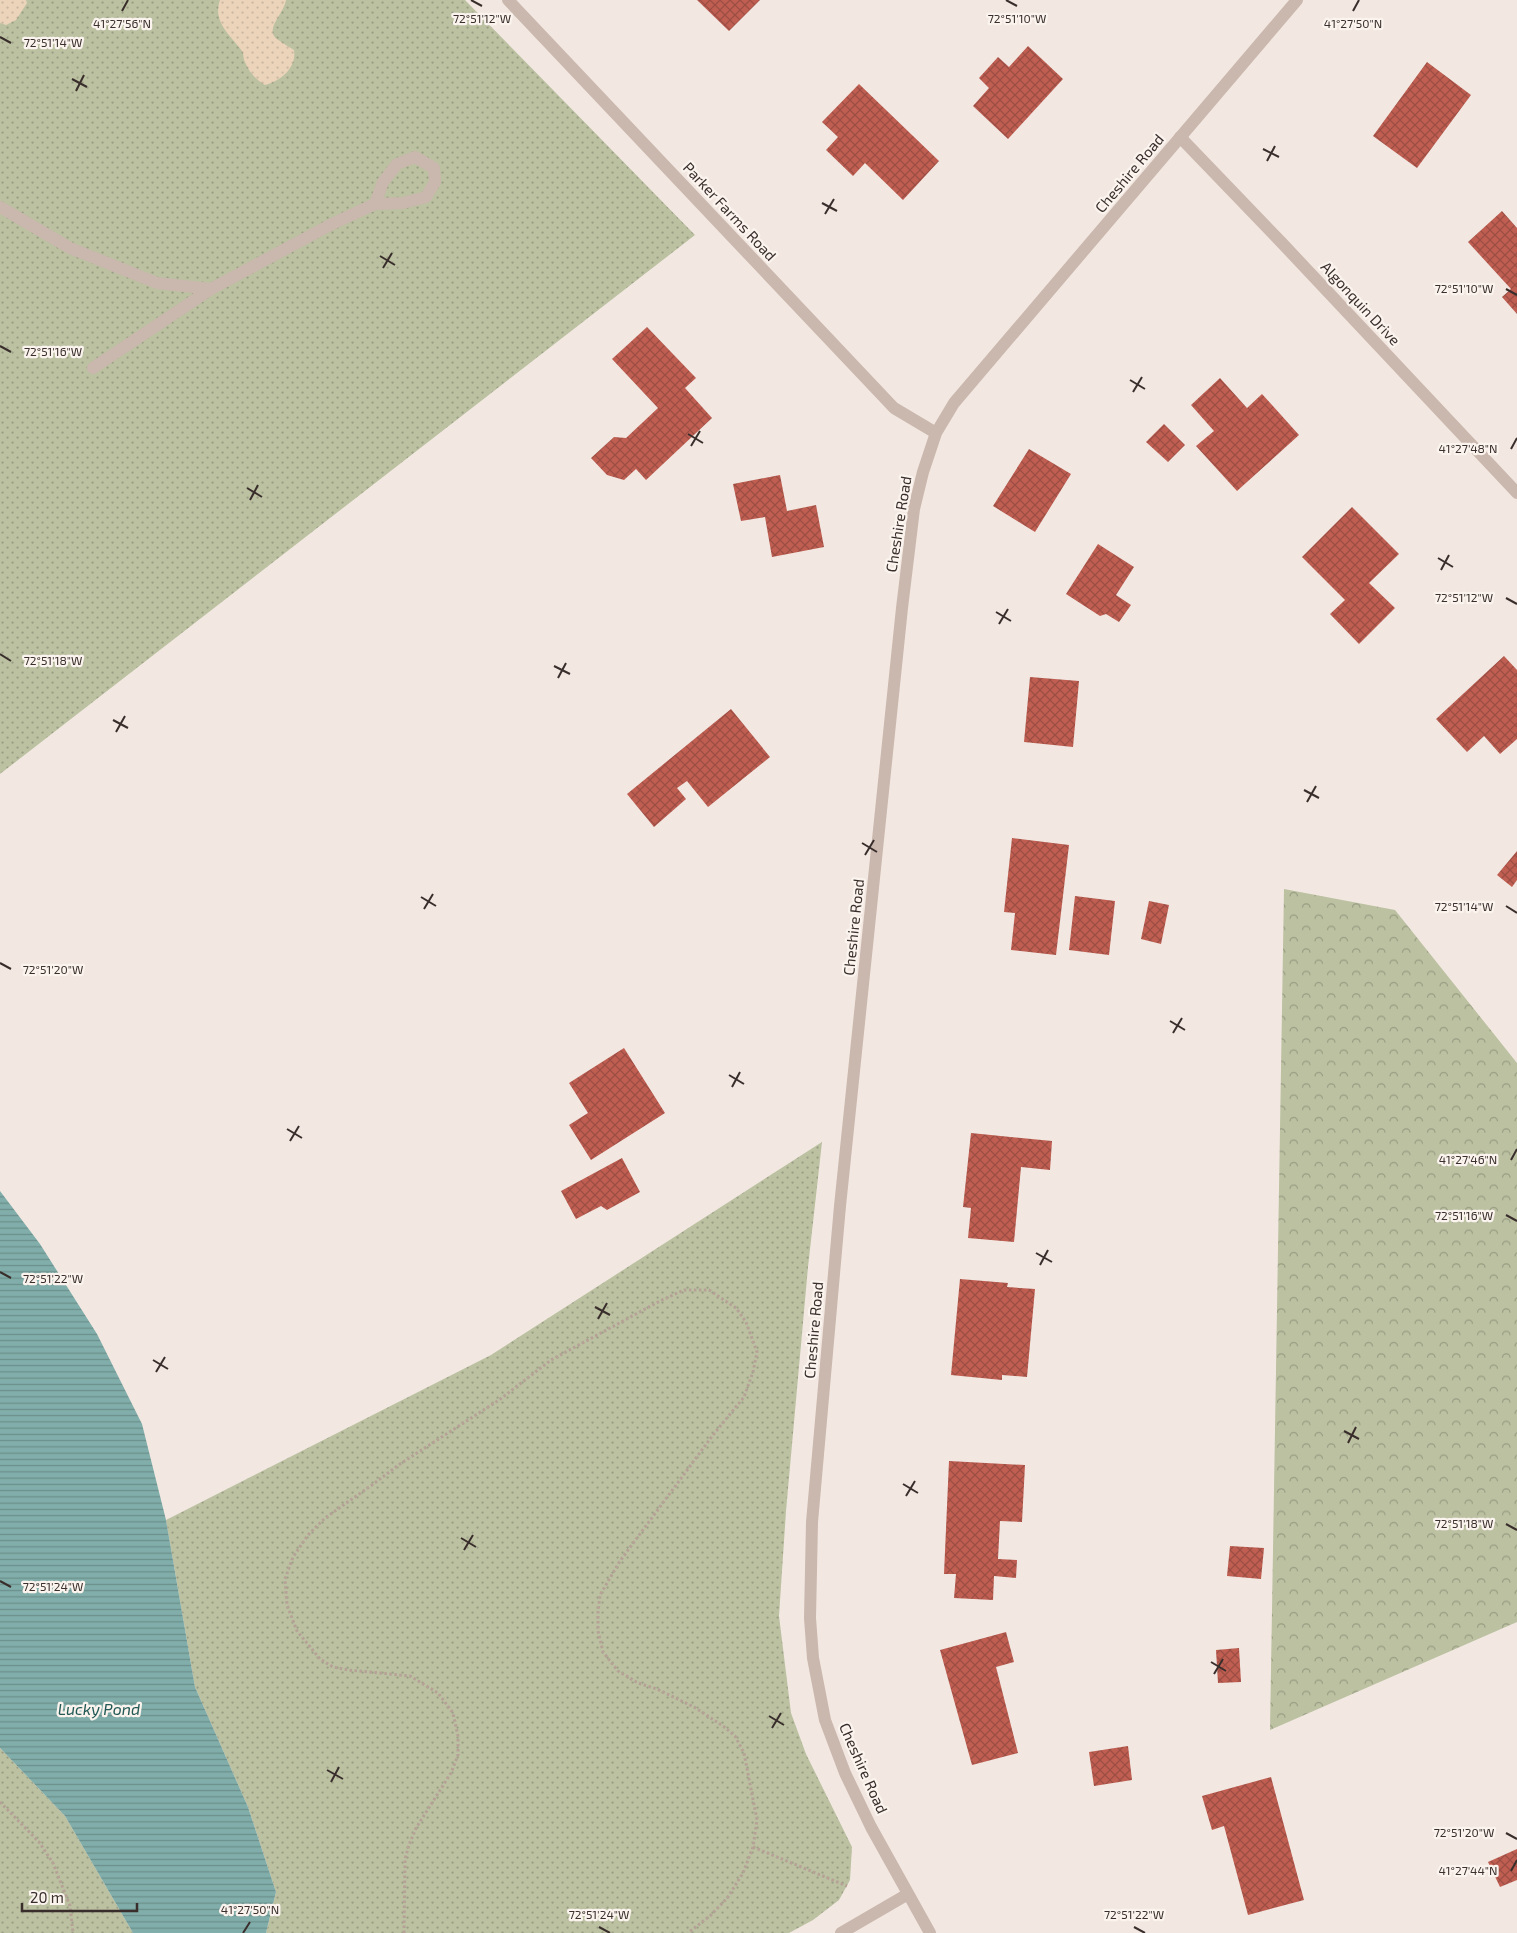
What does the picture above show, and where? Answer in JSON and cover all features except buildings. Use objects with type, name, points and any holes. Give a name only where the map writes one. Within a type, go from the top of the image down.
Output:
[{"type":"street","name":"Parker Farms Road","points":[[508,0],[894,408],[936,434]]},
{"type":"street","name":"Cheshire Road","points":[[930,1933],[845,1773],[825,1720],[813,1658],[810,1618],[812,1522],[839,1216],[914,509],[922,472],[936,434],[954,403],[1297,0]]},
{"type":"street","name":"Algonquin Drive","points":[[1180,138],[1517,493]]},
{"type":"street","points":[[93,368],[211,289],[332,224],[375,204],[403,203],[426,197],[435,182],[434,168],[415,157],[397,164],[383,182],[375,204]]},
{"type":"street","points":[[0,207],[70,248],[157,283],[211,289]]},
{"type":"street","points":[[841,1933],[908,1894]]},
{"type":"path","points":[[404,1933],[404,1887],[407,1852],[416,1828],[452,1773],[458,1755],[458,1736],[453,1713],[438,1694],[410,1676],[348,1670],[333,1667],[320,1659],[297,1630],[287,1605],[285,1579],[293,1557],[308,1535],[325,1518],[400,1464],[499,1400],[551,1360],[684,1290],[709,1290],[736,1308],[746,1322],[757,1352],[753,1372],[744,1396],[620,1560],[600,1595],[598,1612],[598,1631],[603,1652],[618,1671],[638,1683],[657,1689],[694,1707],[724,1726],[735,1736],[744,1753],[747,1775],[758,1820],[753,1847],[743,1873],[728,1896],[711,1915],[688,1933]]},
{"type":"path","points":[[0,1802],[38,1842],[53,1863],[70,1906],[72,1933]]},
{"type":"path","points":[[753,1847],[847,1886]]},
{"type":"green space","points":[[0,0],[465,0],[695,235],[0,774]]},
{"type":"green space","points":[[1284,889],[1395,910],[1517,1063],[1517,1622],[1270,1730]]},
{"type":"green space","points":[[822,1142],[808,1267],[786,1511],[779,1616],[791,1713],[806,1754],[852,1847],[850,1880],[839,1900],[813,1920],[789,1933],[266,1933],[276,1892],[248,1807],[195,1687],[166,1520],[491,1355]]},
{"type":"green space","points":[[0,1748],[65,1816],[133,1933],[0,1933]]},
{"type":"sand","points":[[0,0],[26,0],[27,3],[16,20],[6,25],[0,23]]},
{"type":"sand","points":[[220,0],[286,0],[273,31],[277,39],[294,50],[293,62],[282,77],[265,85],[253,75],[244,61],[242,51],[221,22],[218,8]]},
{"type":"water","name":"Lucky Pond","points":[[0,1191],[40,1244],[97,1334],[142,1424],[166,1520],[195,1687],[248,1807],[276,1892],[266,1933],[133,1933],[65,1816],[0,1748]]}]
